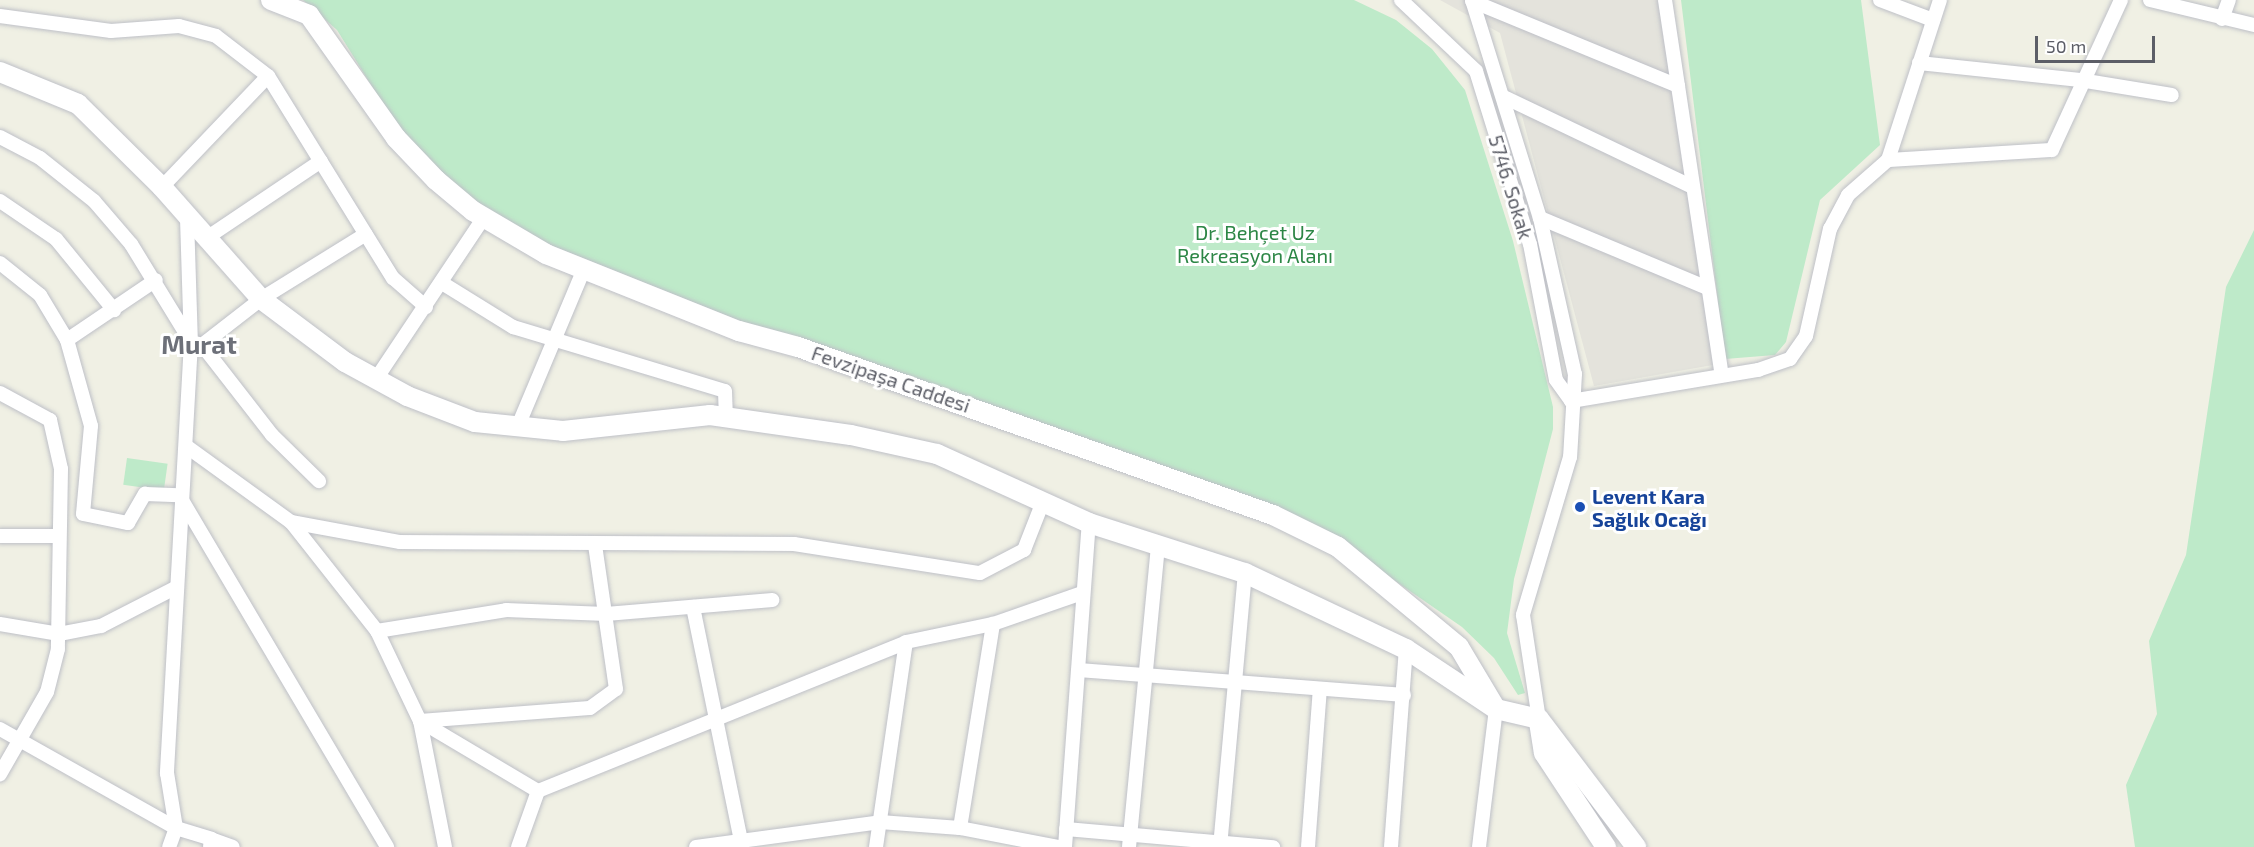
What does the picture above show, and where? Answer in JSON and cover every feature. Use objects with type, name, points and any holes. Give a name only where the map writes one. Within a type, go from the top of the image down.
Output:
[{"type":"street","name":"Fevzipaşa Caddesi","points":[[271,0],[309,15],[396,138],[436,180],[484,217],[546,254],[739,331],[798,346],[928,396],[980,410],[1273,515],[1311,533],[1338,547],[1459,647],[1496,709]]},
{"type":"street","name":"5746. Sokak","points":[[1401,0],[1476,71],[1530,244],[1556,380],[1570,401]]},
{"type":"street","points":[[1472,0],[1678,86]]},
{"type":"street","name":"5746. Sokak","points":[[1472,0],[1540,218],[1575,374],[1570,401],[1570,457],[1523,615],[1539,720]]},
{"type":"street","points":[[1880,0],[1933,20]]},
{"type":"street","points":[[1570,401],[1776,365],[1797,350],[1806,336],[1830,229],[1848,195],[1888,160],[1940,0]]},
{"type":"street","points":[[1888,160],[2052,150],[2087,81],[2121,0]]},
{"type":"street","points":[[2150,0],[2254,26]]},
{"type":"street","points":[[2222,19],[2229,0]]},
{"type":"street","points":[[1664,1],[1722,375]]},
{"type":"street","points":[[0,16],[111,31],[179,26],[216,36],[268,76],[393,278],[426,307]]},
{"type":"street","points":[[1919,63],[2087,81],[2172,95]]},
{"type":"street","points":[[0,72],[78,104],[162,187],[261,299],[345,362],[376,379],[475,422],[563,431],[659,417],[726,417],[851,435],[937,454],[1042,504],[1089,523],[1245,573],[1406,649],[1496,709],[1539,720],[1636,847]]},
{"type":"street","points":[[162,187],[268,76]]},
{"type":"street","points":[[1504,97],[1691,186]]},
{"type":"street","points":[[0,137],[40,158],[94,201],[156,280],[196,344],[272,435],[319,481]]},
{"type":"street","points":[[208,237],[321,161]]},
{"type":"street","points":[[0,201],[56,239],[114,310]]},
{"type":"street","points":[[376,379],[484,217]]},
{"type":"street","points":[[169,847],[176,828],[167,773],[179,495],[196,344],[187,218]]},
{"type":"street","points":[[1540,218],[1707,288]]},
{"type":"street","points":[[196,344],[261,299],[366,234]]},
{"type":"street","points":[[0,263],[40,295],[67,340],[91,426],[83,514],[128,523],[145,494],[179,495]]},
{"type":"street","points":[[518,426],[557,338],[584,269]]},
{"type":"street","points":[[67,340],[156,280]]},
{"type":"street","points":[[442,283],[513,327],[557,338],[725,391],[726,417]]},
{"type":"street","points":[[0,393],[50,420],[61,469],[59,634],[47,692],[20,743],[0,774]]},
{"type":"street","points":[[186,446],[291,522],[377,631],[420,721],[445,847]]},
{"type":"street","points":[[179,495],[387,847]]},
{"type":"street","points":[[291,522],[400,542],[595,545],[794,544],[980,573],[1024,550],[1042,504]]},
{"type":"street","points":[[1065,847],[1079,670],[1082,593],[1089,523]]},
{"type":"street","points":[[0,536],[59,537]]},
{"type":"street","points":[[1130,840],[1143,677],[1158,544]]},
{"type":"street","points":[[420,721],[590,708],[616,689],[595,545]]},
{"type":"street","points":[[1220,844],[1245,573]]},
{"type":"street","points":[[0,624],[59,634],[101,626],[175,588]]},
{"type":"street","points":[[518,847],[538,791],[906,642],[993,624],[1082,593]]},
{"type":"street","points":[[377,631],[506,610],[606,614],[772,600]]},
{"type":"street","points":[[693,607],[714,720],[742,843]]},
{"type":"street","points":[[960,828],[993,624]]},
{"type":"street","points":[[876,847],[906,642]]},
{"type":"street","points":[[1391,847],[1406,649]]},
{"type":"street","points":[[1079,670],[1143,677],[1404,696]]},
{"type":"street","points":[[1308,847],[1320,689]]},
{"type":"street","points":[[1479,847],[1496,709]]},
{"type":"street","points":[[1539,720],[1544,753],[1606,847]]},
{"type":"street","points":[[420,721],[538,791]]},
{"type":"street","points":[[0,729],[20,743],[176,828],[210,843],[233,847]]},
{"type":"street","points":[[696,847],[742,843],[880,822],[960,828],[1059,847]]},
{"type":"street","points":[[1066,829],[1130,840],[1273,847]]},
{"type":"shaded area","points":[[1440,0],[1664,0],[1713,365],[1594,386],[1500,33]]},
{"type":"green space","name":"Dr. Behçet Uz Rekreasyon Alanı","points":[[303,0],[1354,0],[1396,20],[1432,49],[1465,90],[1513,241],[1553,407],[1553,429],[1514,579],[1507,633],[1525,693],[1518,695],[1494,658],[1462,627],[1336,540],[1006,410],[660,301],[486,215],[407,143],[337,30]]},
{"type":"green space","points":[[1681,0],[1861,0],[1880,145],[1820,200],[1786,342],[1775,355],[1725,359]]},
{"type":"green space","points":[[2254,230],[2254,847],[2135,847],[2126,785],[2157,714],[2149,641],[2186,555],[2226,287]]},
{"type":"green space","points":[[127,458],[168,464],[164,490],[123,485]]},
{"type":"place","name":"Levent Kara Sağlık Ocağı","points":[[1580,507]]},
{"type":"district","name":"Murat","points":[[199,344]]}]
